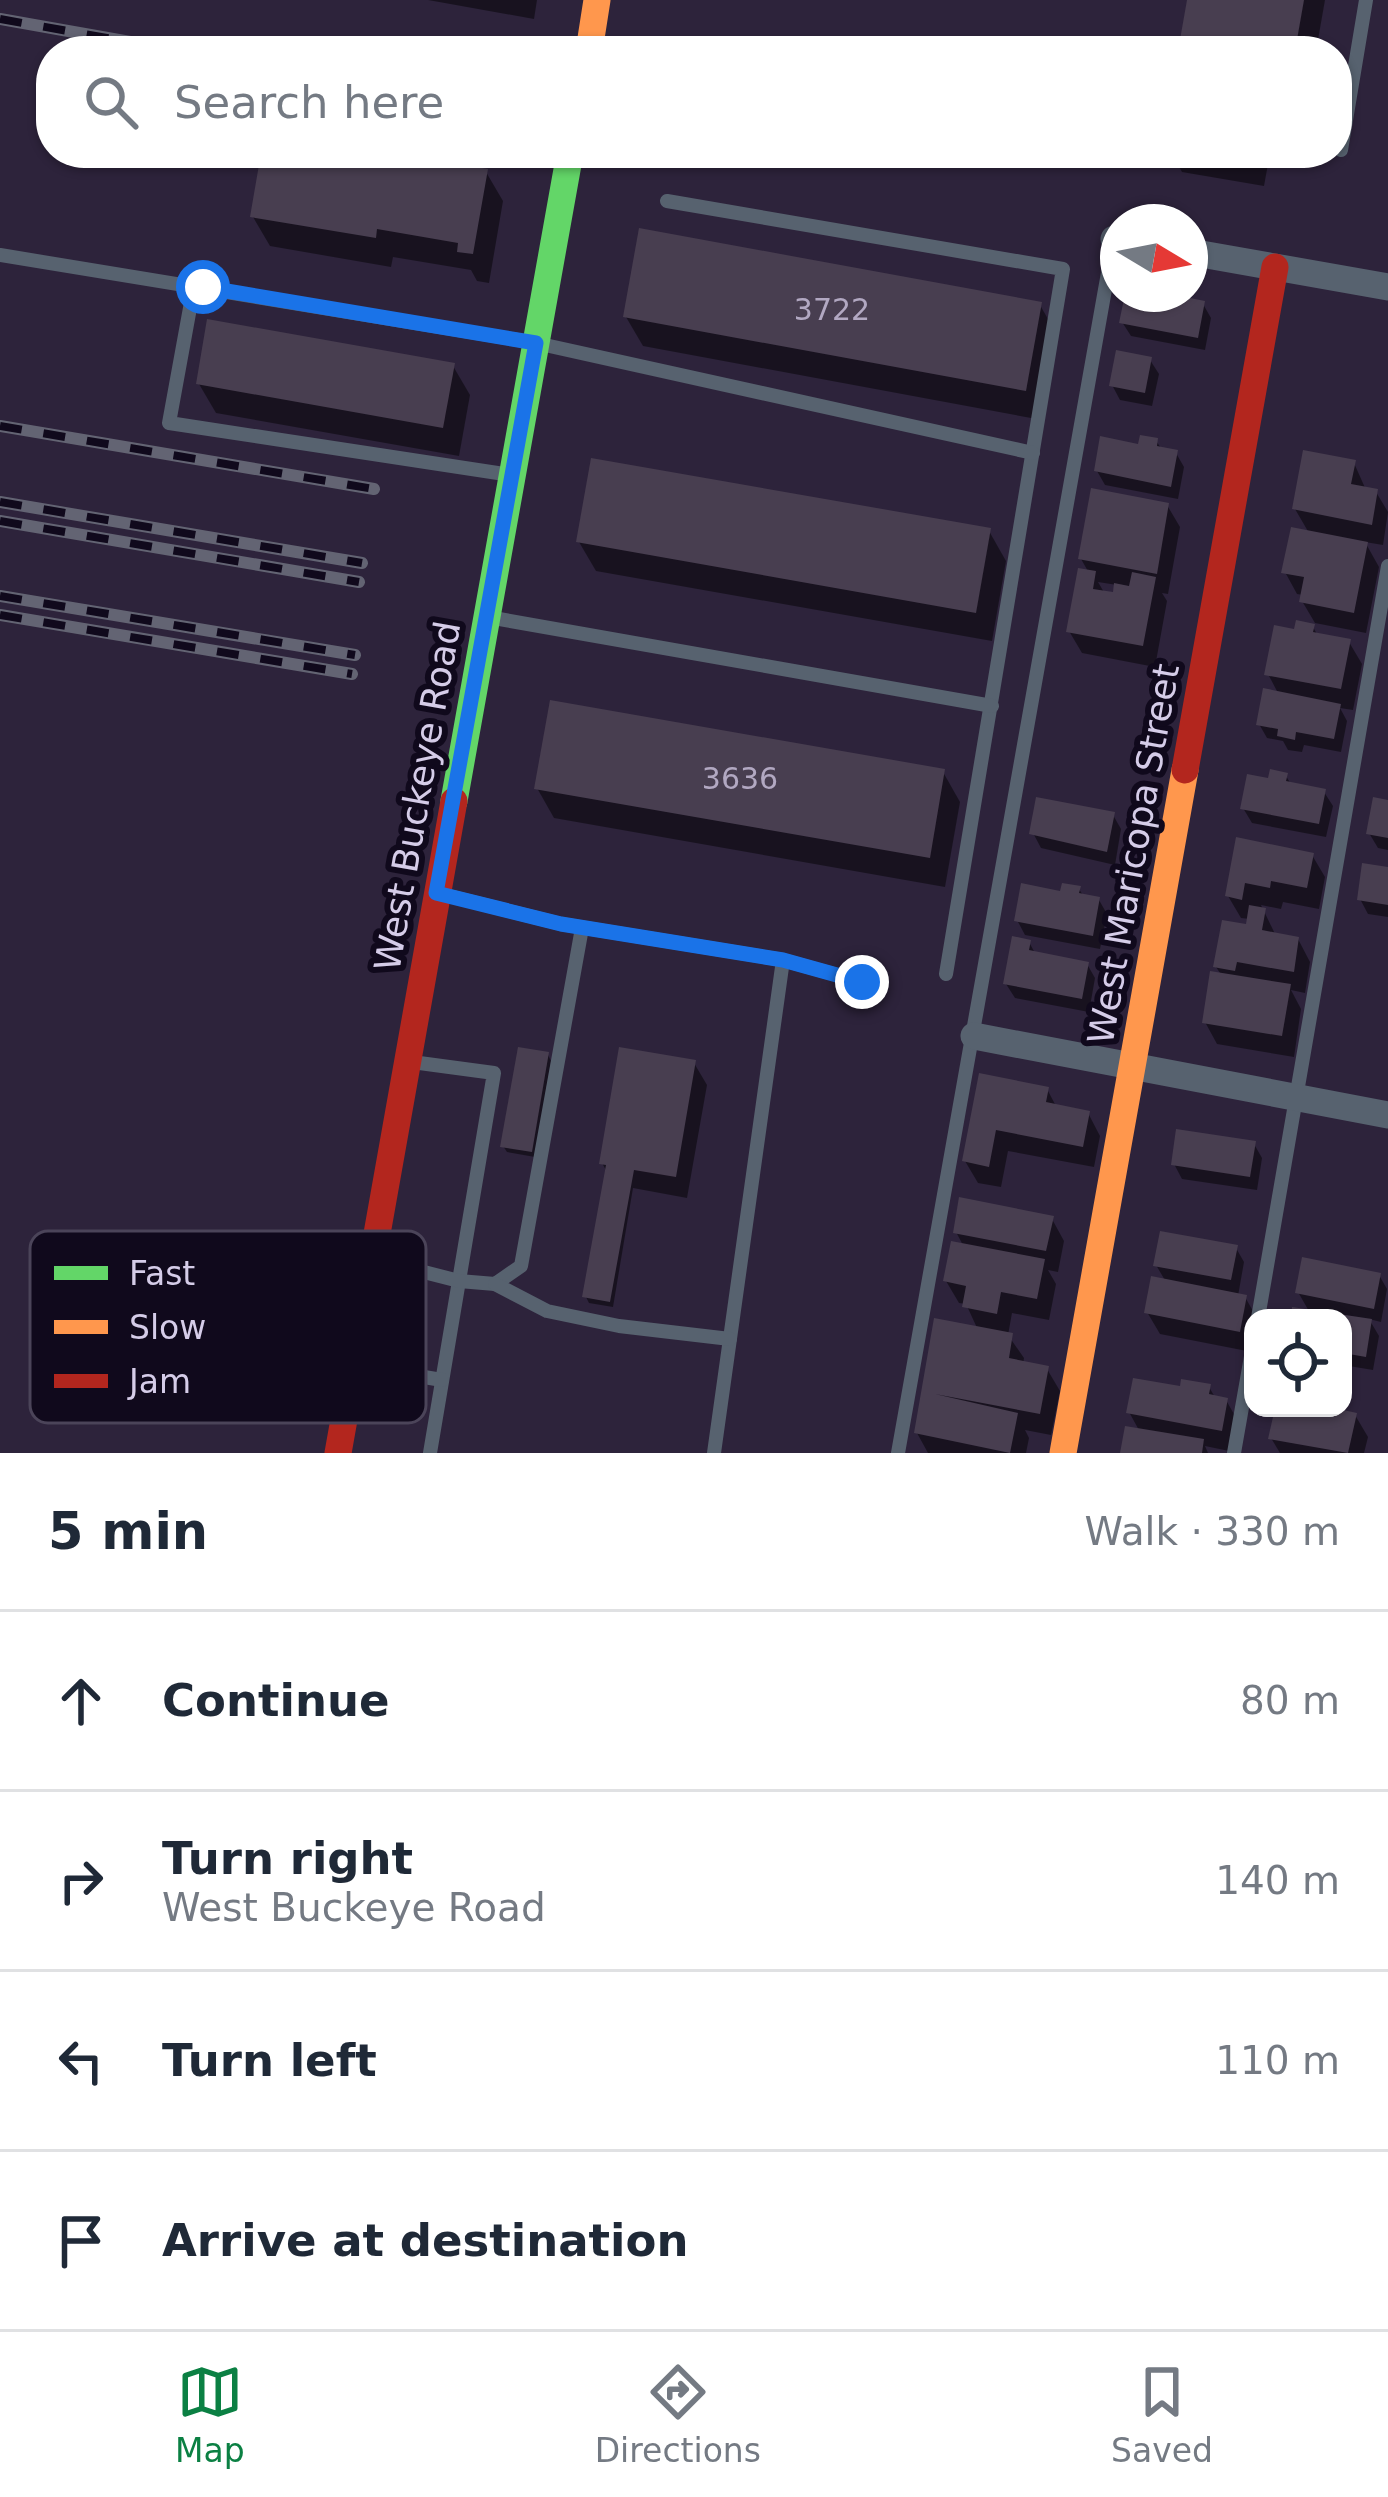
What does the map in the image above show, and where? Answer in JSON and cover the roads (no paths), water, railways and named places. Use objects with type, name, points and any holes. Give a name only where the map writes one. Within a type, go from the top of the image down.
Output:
[{"type":"main road","points":[[591,36],[597,0]]},
{"type":"main road","name":"West Buckeye Road","points":[[377,1231],[568,168]]},
{"type":"main road","name":"West Maricopa Street","points":[[1064,1453],[1275,267]]},
{"type":"main road","name":"West Buckeye Road","points":[[338,1453],[343,1423]]},
{"type":"street","points":[[1208,255],[1388,287]]},
{"type":"street","points":[[974,1036],[1388,1115]]},
{"type":"lane","points":[[1352,84],[1366,0]]},
{"type":"lane","points":[[667,201],[1063,269],[946,974]]},
{"type":"lane","points":[[0,254],[536,343],[1033,453]]},
{"type":"lane","points":[[194,286],[169,422],[511,475]]},
{"type":"lane","points":[[898,1453],[1103,312]]},
{"type":"lane","points":[[1260,1309],[1388,566]]},
{"type":"lane","points":[[486,617],[992,706]]},
{"type":"lane","points":[[436,893],[583,928],[783,960],[862,982]]},
{"type":"lane","points":[[495,1284],[521,1267],[583,928]]},
{"type":"lane","points":[[714,1453],[783,960]]},
{"type":"lane","points":[[406,1061],[494,1073],[430,1453]]},
{"type":"lane","points":[[426,1273],[495,1284],[547,1311],[619,1326],[730,1339]]},
{"type":"lane","points":[[426,1377],[442,1380]]},
{"type":"lane","points":[[1234,1453],[1244,1396]]},
{"type":"railway","points":[[0,19],[96,36]]},
{"type":"railway","points":[[0,426],[374,489]]},
{"type":"railway","points":[[0,502],[362,563]]},
{"type":"railway","points":[[0,521],[359,582]]},
{"type":"railway","points":[[0,596],[355,655]]},
{"type":"railway","points":[[0,615],[352,674]]}]
